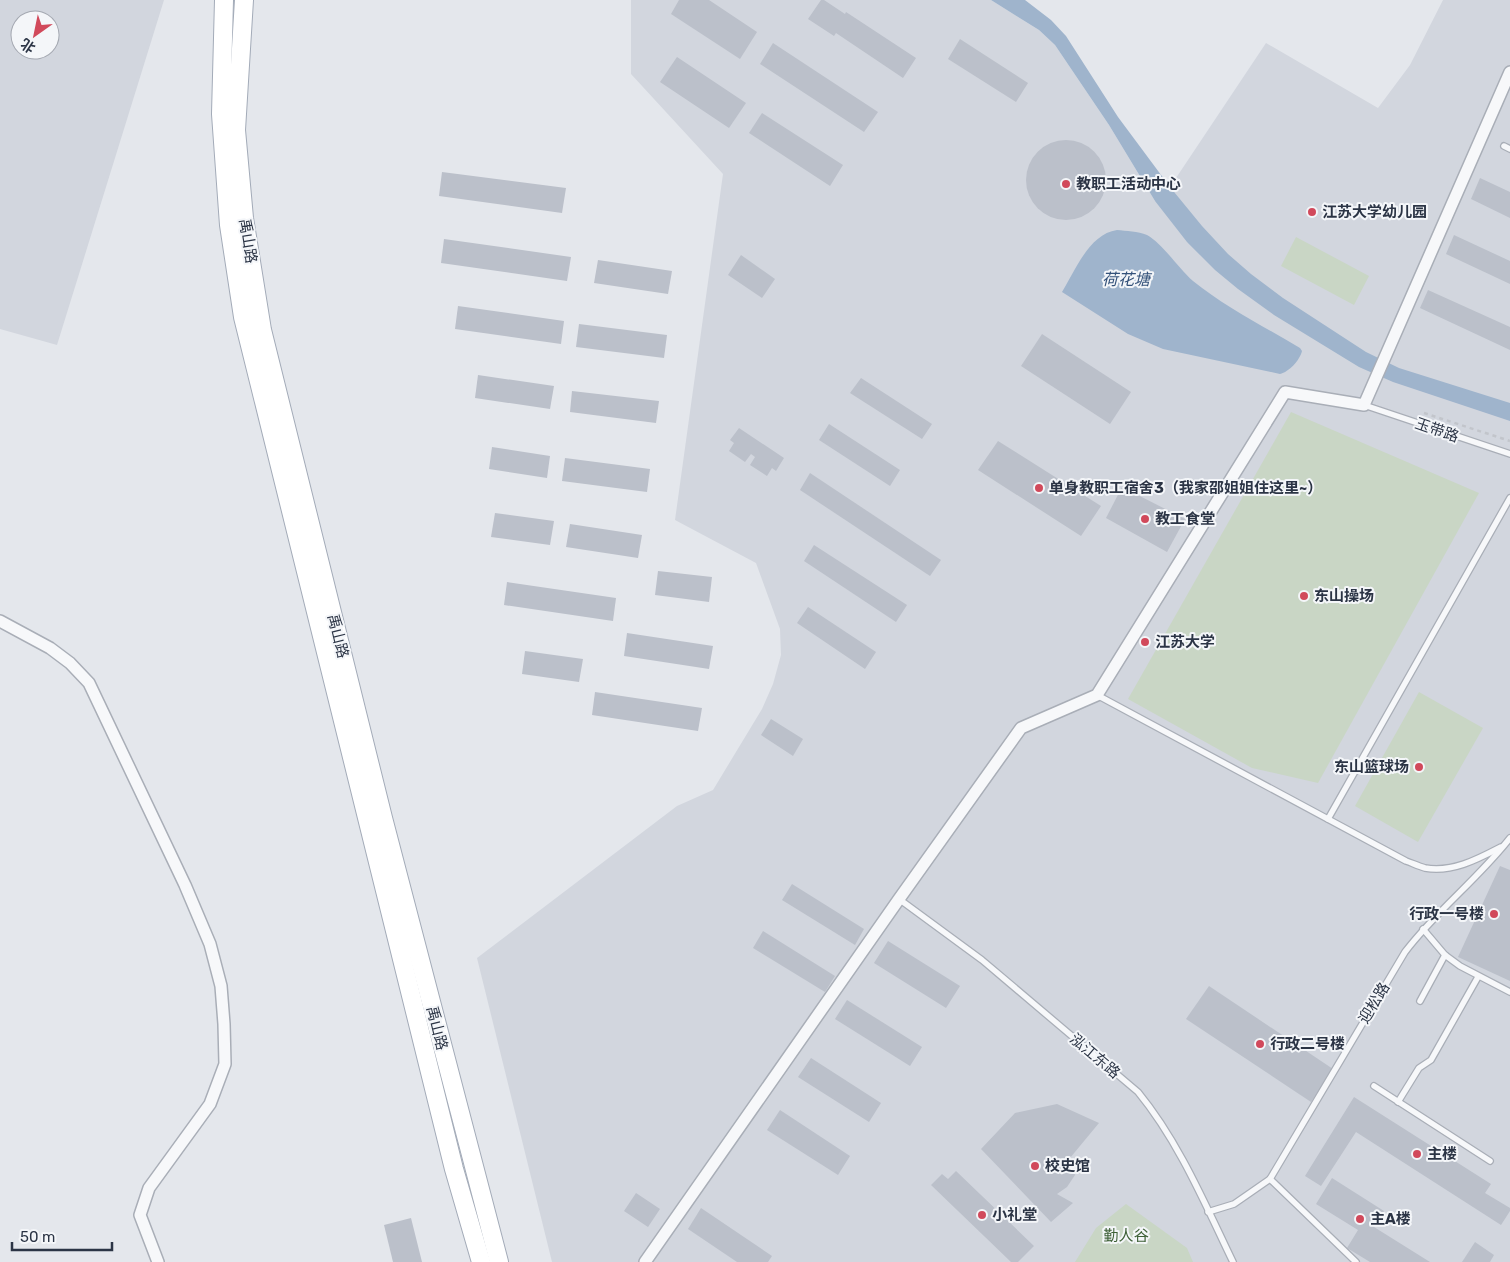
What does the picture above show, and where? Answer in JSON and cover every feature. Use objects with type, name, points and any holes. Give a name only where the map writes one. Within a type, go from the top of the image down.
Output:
[{"type":"main road","name":"禹山路","points":[[224,0],[221,114],[229,225],[242,317],[454,1169],[481,1262]]},
{"type":"main road","name":"禹山路","points":[[244,0],[236,130],[244,218],[262,330],[386,827],[499,1262]]},
{"type":"street","points":[[646,1262],[899,899],[1021,728],[1098,695],[1285,392],[1364,405],[1510,72]]},
{"type":"street","points":[[0,622],[50,648],[70,662],[89,684],[210,944],[221,986],[225,1064],[210,1104],[149,1188],[140,1214],[158,1262]]},
{"type":"lane","name":"玉带路","points":[[1364,405],[1510,454]]},
{"type":"lane","points":[[1328,819],[1510,498]]},
{"type":"lane","points":[[1098,695],[1406,861],[1425,868],[1443,869],[1459,866],[1478,859],[1505,845]]},
{"type":"lane","name":"迎松路","points":[[1208,1212],[1234,1204],[1270,1179],[1405,952],[1423,929],[1485,868],[1510,838]]},
{"type":"lane","name":"泓江东路","points":[[899,899],[982,960],[1138,1092],[1169,1135],[1233,1262]]},
{"type":"lane","points":[[1423,929],[1445,955],[1478,977],[1510,992]]},
{"type":"lane","points":[[1420,1001],[1445,955]]},
{"type":"lane","points":[[1398,1102],[1419,1068],[1431,1060],[1478,977]]},
{"type":"lane","points":[[1374,1086],[1490,1161]]},
{"type":"lane","points":[[1270,1179],[1356,1262]]},
{"type":"path","points":[[1424,413],[1510,442]]},
{"type":"shaded area","points":[[0,0],[164,0],[57,345],[0,329]]},
{"type":"shaded area","name":"江苏大学","points":[[631,0],[991,0],[1039,30],[1055,45],[1109,125],[1155,201],[1170,187],[1266,43],[1378,108],[1410,65],[1443,0],[1510,0],[1510,1262],[552,1262],[477,958],[677,806],[713,790],[762,709],[773,684],[781,655],[780,629],[756,563],[675,520],[723,174],[631,74]]},
{"type":"green space","points":[[1296,237],[1369,276],[1354,305],[1281,266]]},
{"type":"green space","name":"东山操场","points":[[1291,412],[1479,493],[1318,783],[1252,768],[1128,699]]},
{"type":"green space","name":"东山篮球场","points":[[1419,692],[1483,728],[1418,842],[1355,806]]},
{"type":"green space","name":"勤人谷","points":[[1126,1204],[1187,1248],[1193,1262],[1075,1262],[1096,1228]]},
{"type":"water","points":[[991,0],[1025,0],[1051,20],[1066,36],[1118,117],[1170,187],[1228,254],[1251,274],[1283,298],[1366,352],[1399,368],[1510,403],[1510,421],[1393,382],[1359,367],[1274,315],[1238,289],[1215,270],[1187,242],[1155,201],[1109,125],[1055,45],[1039,30]]},
{"type":"water","name":"荷花塘","points":[[1117,230],[1140,233],[1153,239],[1187,276],[1205,290],[1300,348],[1302,351],[1297,362],[1287,371],[1280,374],[1163,349],[1128,334],[1062,292],[1084,255],[1098,238]]},
{"type":"building","points":[[679,0],[709,0],[757,32],[740,59],[671,14]]},
{"type":"building","points":[[821,0],[824,0],[845,14],[846,12],[916,58],[903,78],[836,33],[834,36],[808,19]]},
{"type":"building","points":[[960,39],[1028,83],[1016,102],[948,59]]},
{"type":"building","points":[[773,43],[878,112],[864,132],[760,64]]},
{"type":"building","points":[[677,57],[746,103],[729,128],[660,82]]},
{"type":"building","points":[[762,113],[843,165],[830,186],[749,133]]},
{"type":"building","name":"教职工活动中心","points":[[1066,140],[1081,143],[1094,152],[1103,165],[1106,180],[1103,195],[1094,208],[1081,217],[1066,220],[1051,217],[1038,208],[1029,195],[1026,180],[1029,165],[1038,152],[1051,143]]},
{"type":"building","points":[[442,172],[566,188],[562,213],[439,196]]},
{"type":"building","points":[[1480,178],[1510,192],[1510,218],[1471,199]]},
{"type":"building","points":[[1454,235],[1510,261],[1510,284],[1446,254]]},
{"type":"building","points":[[444,239],[571,257],[567,281],[441,263]]},
{"type":"building","points":[[741,255],[775,279],[762,298],[728,275]]},
{"type":"building","points":[[598,260],[672,271],[668,294],[594,283]]},
{"type":"building","points":[[1428,290],[1510,327],[1510,350],[1420,308]]},
{"type":"building","points":[[458,306],[564,321],[561,344],[455,329]]},
{"type":"building","points":[[579,324],[667,335],[664,358],[576,347]]},
{"type":"building","points":[[1042,334],[1131,392],[1110,424],[1021,366]]},
{"type":"building","points":[[478,375],[554,386],[550,409],[475,398]]},
{"type":"building","points":[[861,378],[932,424],[922,439],[850,393]]},
{"type":"building","points":[[572,391],[659,401],[656,423],[570,412]]},
{"type":"building","points":[[829,424],[900,470],[890,486],[819,440]]},
{"type":"building","points":[[739,428],[784,458],[776,471],[772,468],[767,476],[750,465],[755,457],[751,454],[745,462],[729,451],[734,443],[730,440]]},
{"type":"building","name":"单身教职工宿舍3（我家邵姐姐住这里~）","points":[[998,441],[1101,506],[1081,536],[978,470]]},
{"type":"building","points":[[492,447],[550,456],[547,478],[489,469]]},
{"type":"building","points":[[565,458],[650,469],[647,492],[562,481]]},
{"type":"building","points":[[810,473],[941,560],[930,576],[800,490]]},
{"type":"building","name":"教工食堂","points":[[1122,487],[1185,519],[1167,552],[1106,518]]},
{"type":"building","points":[[495,513],[554,521],[550,545],[491,537]]},
{"type":"building","points":[[570,524],[642,535],[638,558],[566,547]]},
{"type":"building","points":[[814,545],[907,605],[896,622],[804,561]]},
{"type":"building","points":[[658,571],[712,577],[709,602],[655,595]]},
{"type":"building","points":[[507,582],[616,598],[613,621],[504,605]]},
{"type":"building","points":[[808,607],[876,652],[865,669],[797,623]]},
{"type":"building","points":[[627,633],[713,646],[709,669],[624,656]]},
{"type":"building","points":[[525,651],[583,659],[579,682],[522,674]]},
{"type":"building","points":[[595,692],[702,708],[698,731],[592,715]]},
{"type":"building","points":[[771,719],[803,739],[793,756],[761,735]]},
{"type":"building","name":"行政一号楼","points":[[1500,866],[1510,870],[1510,981],[1458,957]]},
{"type":"building","points":[[792,884],[864,929],[855,945],[782,900]]},
{"type":"building","points":[[763,931],[835,976],[825,992],[753,948]]},
{"type":"building","points":[[888,941],[960,986],[946,1008],[874,963]]},
{"type":"building","name":"行政二号楼","points":[[1209,986],[1333,1069],[1311,1102],[1186,1019]]},
{"type":"building","points":[[847,1000],[922,1047],[910,1066],[835,1019]]},
{"type":"building","points":[[811,1058],[881,1103],[869,1122],[798,1077]]},
{"type":"building","name":"主楼","points":[[1354,1097],[1491,1184],[1485,1193],[1510,1208],[1501,1225],[1356,1132],[1321,1186],[1305,1176]]},
{"type":"building","name":"校史馆","points":[[1057,1104],[1099,1123],[1070,1158],[1075,1175],[1067,1187],[1057,1194],[1073,1203],[1051,1222],[981,1149],[1015,1113]]},
{"type":"building","points":[[780,1110],[850,1156],[838,1175],[767,1130]]},
{"type":"building","name":"小礼堂","points":[[956,1171],[1034,1246],[1018,1262],[1011,1262],[931,1185],[942,1174],[948,1179]]},
{"type":"building","name":"主A楼","points":[[1332,1178],[1384,1211],[1374,1227],[1430,1262],[1370,1262],[1347,1248],[1358,1230],[1316,1204]]},
{"type":"building","points":[[636,1193],[660,1209],[648,1227],[624,1211]]},
{"type":"building","points":[[701,1208],[772,1256],[768,1262],[737,1262],[688,1229]]},
{"type":"building","points":[[411,1218],[422,1262],[393,1262],[384,1225]]},
{"type":"building","points":[[1475,1242],[1494,1255],[1490,1262],[1462,1262]]},
{"type":"place","name":"教职工活动中心","points":[[1066,184]]},
{"type":"place","name":"江苏大学幼儿园","points":[[1312,212]]},
{"type":"place","name":"单身教职工宿舍3（我家邵姐姐住这里~）","points":[[1039,488]]},
{"type":"place","name":"教工食堂","points":[[1145,519]]},
{"type":"place","name":"东山操场","points":[[1304,596]]},
{"type":"place","name":"江苏大学","points":[[1145,642]]},
{"type":"place","name":"东山篮球场","points":[[1419,767]]},
{"type":"place","name":"行政一号楼","points":[[1494,914]]},
{"type":"place","name":"行政二号楼","points":[[1260,1044]]},
{"type":"place","name":"主楼","points":[[1417,1154]]},
{"type":"place","name":"校史馆","points":[[1035,1166]]},
{"type":"place","name":"小礼堂","points":[[982,1215]]},
{"type":"place","name":"主A楼","points":[[1360,1219]]}]
